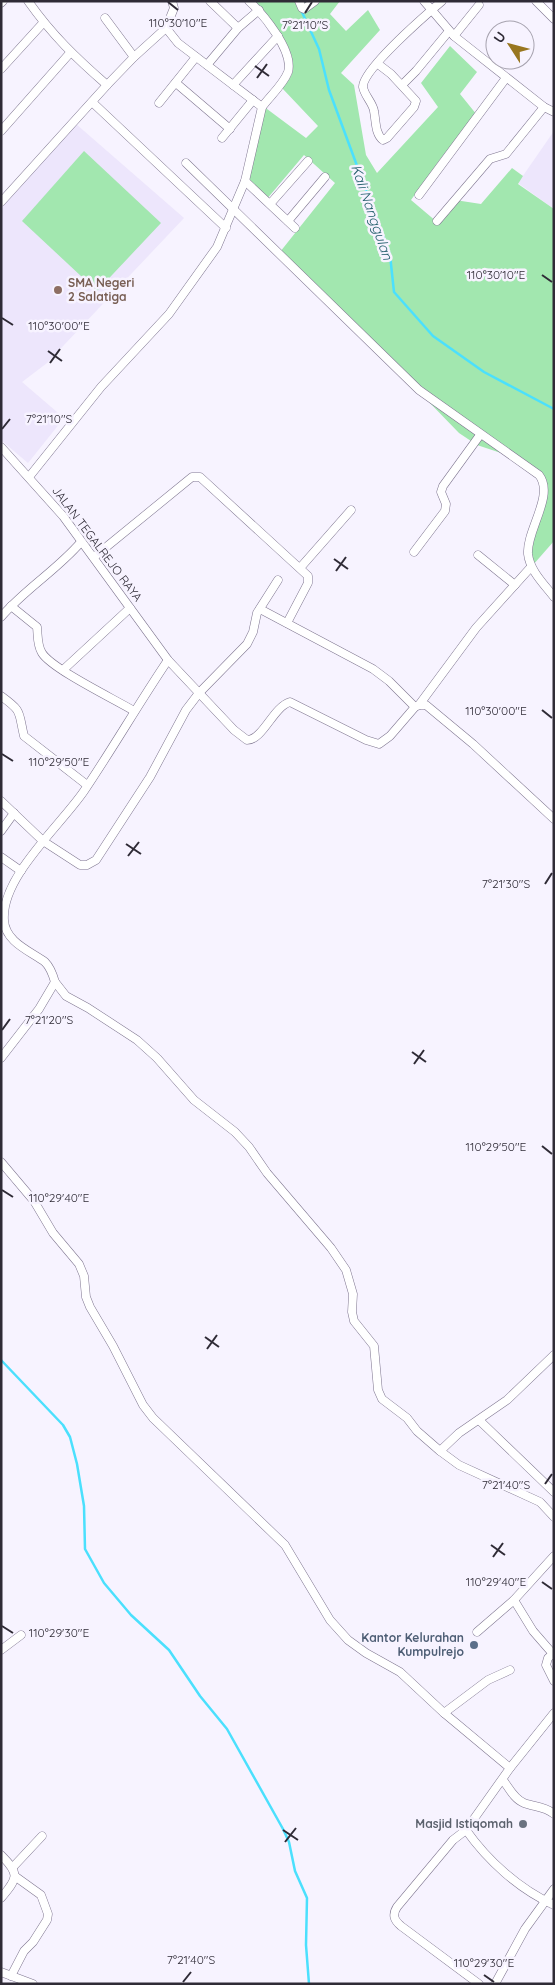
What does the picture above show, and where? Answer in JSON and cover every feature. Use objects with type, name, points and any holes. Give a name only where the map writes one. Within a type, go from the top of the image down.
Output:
[{"type":"street","points":[[28,1],[43,23],[70,53],[107,85]]},
{"type":"street","points":[[1,202],[107,85],[166,28],[174,8],[172,1]]},
{"type":"street","points":[[210,1],[238,28]]},
{"type":"street","points":[[30,477],[101,387],[169,314],[217,246],[226,228],[245,181],[262,107],[286,77],[289,69],[287,58],[278,36],[249,1]]},
{"type":"street","points":[[300,1],[304,9],[315,1]]},
{"type":"street","points":[[424,1],[452,33],[506,78],[544,107],[554,112]]},
{"type":"street","points":[[378,64],[402,85],[416,101],[416,104],[384,140],[378,134],[374,108],[363,88],[364,82],[378,64],[404,34],[442,1]]},
{"type":"street","points":[[536,1],[554,19]]},
{"type":"street","points":[[402,85],[479,5]]},
{"type":"street","points":[[207,65],[238,28],[258,10]]},
{"type":"street","points":[[104,18],[134,57]]},
{"type":"street","points":[[1,69],[43,23]]},
{"type":"street","points":[[166,28],[178,43],[262,107]]},
{"type":"street","points":[[233,85],[278,36]]},
{"type":"street","points":[[1,131],[70,53]]},
{"type":"street","points":[[159,103],[196,57]]},
{"type":"street","points":[[419,196],[506,78]]},
{"type":"street","points":[[176,83],[230,129]]},
{"type":"street","points":[[222,138],[254,100]]},
{"type":"street","points":[[92,102],[226,228]]},
{"type":"street","points":[[437,221],[490,159],[506,154],[544,107]]},
{"type":"street","points":[[270,204],[308,161]]},
{"type":"street","points":[[186,163],[418,390],[528,467],[542,480],[544,493],[530,538],[528,553],[532,567],[554,597]]},
{"type":"street","points":[[288,221],[325,177]]},
{"type":"street","points":[[245,181],[295,228]]},
{"type":"street","points":[[1,188],[9,194]]},
{"type":"street","points":[[414,552],[445,511],[446,504],[441,492],[443,486],[480,435]]},
{"type":"street","name":"JALAN TEGALREJO RAYA","points":[[1,447],[30,477],[63,516],[168,660],[234,730],[249,740],[255,738],[283,705],[290,702],[366,740],[380,744],[390,736],[417,706]]},
{"type":"street","points":[[94,557],[194,476],[202,478],[300,568],[308,580],[287,623]]},
{"type":"street","points":[[300,568],[351,510]]},
{"type":"street","points":[[1,617],[70,555],[81,542]]},
{"type":"street","points":[[478,555],[515,585]]},
{"type":"street","points":[[417,706],[476,628],[532,567]]},
{"type":"street","points":[[1,801],[43,841],[80,865],[87,865],[96,860],[150,777],[186,710],[199,693],[247,644],[253,632],[257,613],[278,580]]},
{"type":"street","points":[[11,606],[37,627],[39,647],[44,656],[63,670],[134,711]]},
{"type":"street","points":[[63,670],[130,608]]},
{"type":"street","points":[[260,609],[373,669],[417,706],[430,708],[473,744],[554,819]]},
{"type":"street","points":[[168,660],[77,801],[43,841],[21,872],[6,902],[2,921],[6,930],[21,948],[46,963],[55,982],[66,996],[137,1040],[158,1058],[194,1100],[235,1132],[331,1248],[346,1270],[353,1294],[352,1312],[354,1322],[374,1346],[378,1390],[382,1399],[407,1418],[417,1431],[459,1465],[540,1502],[554,1517]]},
{"type":"street","points":[[1,696],[17,708],[20,713],[24,736],[88,785]]},
{"type":"street","points":[[1,831],[14,813]]},
{"type":"street","points":[[1,857],[21,872]]},
{"type":"street","points":[[1,1058],[39,1010],[55,982]]},
{"type":"street","points":[[1,1162],[34,1201],[53,1233],[79,1264],[84,1276],[86,1297],[90,1307],[113,1346],[143,1405],[152,1418],[284,1545],[330,1620],[344,1635],[366,1653],[400,1672],[444,1713],[510,1768]]},
{"type":"street","points":[[440,1451],[459,1433],[507,1400],[554,1355]]},
{"type":"street","points":[[479,1420],[554,1492]]},
{"type":"street","points":[[477,1632],[514,1600],[554,1556]]},
{"type":"street","points":[[514,1600],[532,1631],[553,1654],[546,1665],[554,1681]]},
{"type":"street","points":[[1,1650],[21,1634]]},
{"type":"street","points":[[444,1713],[488,1680],[510,1670]]},
{"type":"street","points":[[479,1984],[401,1926],[394,1918],[394,1915],[397,1907],[453,1840],[466,1830],[510,1768],[554,1713]]},
{"type":"street","points":[[503,1780],[517,1799],[524,1803],[544,1808],[554,1814]]},
{"type":"street","points":[[466,1830],[480,1848],[513,1880],[544,1901],[554,1905]]},
{"type":"street","points":[[13,1867],[42,1836]]},
{"type":"street","points":[[1,1855],[13,1867],[16,1877],[14,1883],[1,1898]]},
{"type":"street","points":[[11,1976],[24,1951],[33,1942],[47,1920],[48,1914],[41,1895],[16,1877]]},
{"type":"street","points":[[495,1984],[514,1948],[554,1888]]},
{"type":"street","points":[[1,1972],[33,1984]]},
{"type":"shaded area","name":"SMA Negeri 2 Salatiga","points":[[76,124],[184,218],[47,363],[22,382],[64,418],[28,463],[1,440],[1,209]]},
{"type":"shaded area","points":[[554,131],[554,209],[518,183]]},
{"type":"green space","points":[[254,1],[340,1],[330,14],[346,31],[368,10],[380,30],[341,73],[354,85],[366,155],[377,173],[438,107],[421,83],[450,46],[477,72],[460,94],[477,115],[441,158],[411,200],[437,222],[455,200],[481,204],[512,168],[523,176],[518,184],[554,209],[554,541],[533,565],[531,557],[541,484],[525,461],[477,445],[459,433],[331,301],[280,252],[335,183],[304,155],[266,200],[247,183],[263,106],[306,138],[318,126],[282,88],[292,74],[292,59],[280,32]]},
{"type":"green space","points":[[84,151],[161,223],[97,291],[22,221]]},
{"type":"waterway","name":"Kali Nanggulan","points":[[301,10],[319,49],[329,90],[390,255],[394,292],[433,336],[484,372],[554,409]]},
{"type":"waterway","points":[[1,1360],[63,1425],[70,1437],[84,1506],[85,1549],[104,1583],[131,1615],[169,1650],[200,1696],[227,1729],[283,1829],[289,1842],[295,1871],[307,1898],[306,1945],[309,1984]]},
{"type":"place","name":"SMA Negeri 2 Salatiga","points":[[58,290]]},
{"type":"place","name":"Kantor Kelurahan Kumpulrejo","points":[[474,1645]]},
{"type":"place","name":"Masjid Istiqomah","points":[[523,1824]]}]
